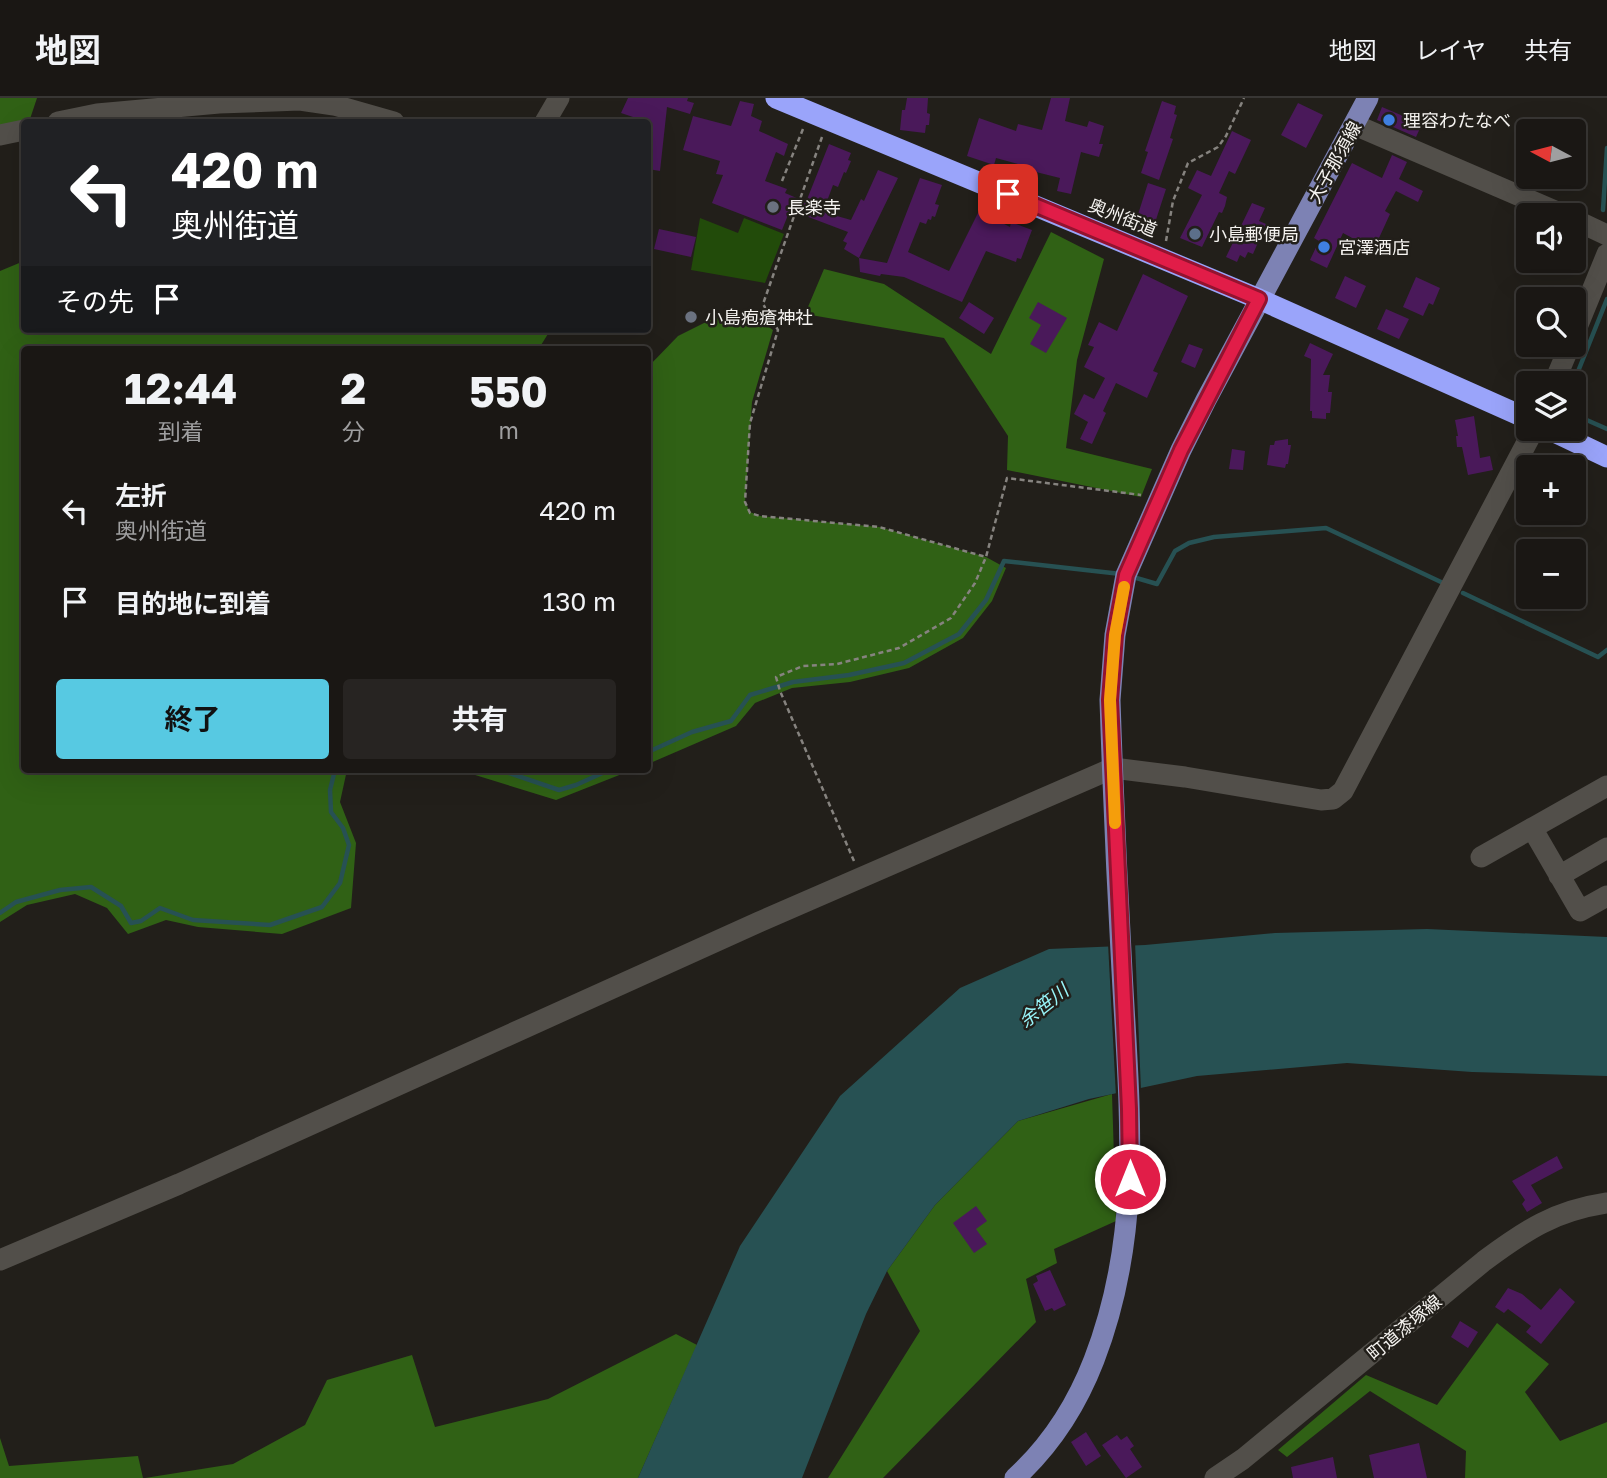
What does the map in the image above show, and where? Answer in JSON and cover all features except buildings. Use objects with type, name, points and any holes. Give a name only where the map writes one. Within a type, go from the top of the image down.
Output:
[{"type":"highway","name":"奥州街道","points":[[776,98],[1259,299],[1516,414]]},
{"type":"highway","points":[[1573,441],[1607,457]]},
{"type":"main road","name":"大子那須線","points":[[1015,1478],[1049,1441],[1070,1411],[1088,1374],[1117,1290],[1125,1246],[1129,1200],[1129,1109],[1110,700],[1115,635],[1126,575],[1186,440],[1368,98]]},
{"type":"street","points":[[547,119],[559,98]]},
{"type":"street","points":[[73,119],[97,114],[219,103],[300,100],[334,105],[383,119]]},
{"type":"street","points":[[1355,125],[1536,203]]},
{"type":"street","points":[[0,135],[21,131]]},
{"type":"street","points":[[1586,225],[1607,235]]},
{"type":"street","points":[[1586,305],[1607,254]]},
{"type":"street","points":[[0,1260],[179,1184],[416,1075],[1113,768],[1321,800],[1334,799],[1343,791],[1528,441]]},
{"type":"street","points":[[1482,857],[1607,786]]},
{"type":"street","points":[[1532,828],[1580,911],[1607,896]]},
{"type":"street","points":[[1559,876],[1607,848]]},
{"type":"street","name":"町道漆塚線","points":[[1222,1476],[1514,1239],[1560,1213],[1607,1203]]},
{"type":"path","points":[[1166,241],[1173,201],[1188,163],[1218,147],[1244,98]]},
{"type":"path","points":[[782,181],[819,117]]},
{"type":"path","points":[[819,117],[805,179],[763,304],[778,330],[750,423],[745,502],[750,513],[760,516],[879,527],[986,557]]},
{"type":"path","points":[[861,878],[776,677],[803,666],[837,664],[899,648],[951,618],[975,583],[986,557],[1007,478],[1161,497]]},
{"type":"green space","points":[[0,98],[37,98],[30,119],[0,126]]},
{"type":"green space","points":[[700,218],[738,233],[744,218],[784,234],[765,283],[691,270]]},
{"type":"green space","points":[[1051,232],[1104,259],[1077,360],[1066,448],[1152,469],[1141,497],[1007,470],[1008,436],[944,338],[805,314],[824,269],[884,284],[991,354]]},
{"type":"green space","points":[[21,262],[21,333],[549,333],[540,346],[21,346],[21,773],[346,773],[340,802],[356,843],[351,908],[282,934],[198,927],[166,920],[128,934],[107,908],[75,894],[27,905],[0,922],[0,271]]},
{"type":"green space","points":[[750,314],[773,330],[752,402],[745,502],[750,512],[760,516],[879,527],[986,557],[1006,568],[992,601],[963,638],[909,668],[850,682],[792,688],[755,703],[736,726],[651,763],[651,364],[678,336],[714,318]]},
{"type":"green space","points":[[469,773],[624,773],[556,800]]},
{"type":"green space","points":[[1112,1094],[1116,1221],[1054,1249],[1057,1263],[1026,1279],[1036,1322],[883,1478],[828,1478],[920,1331],[887,1271],[935,1205],[1018,1121]]},
{"type":"green space","points":[[1497,1323],[1549,1364],[1525,1392],[1560,1441],[1607,1422],[1607,1478],[1465,1478],[1466,1451],[1370,1391],[1287,1457],[1278,1450],[1366,1375],[1437,1405]]},
{"type":"green space","points":[[676,1334],[697,1345],[638,1478],[145,1478],[233,1464],[305,1425],[327,1380],[412,1355],[435,1427],[548,1399]]},
{"type":"green space","points":[[0,1438],[9,1466],[138,1456],[143,1478],[0,1478]]},
{"type":"water","name":"余笹川","points":[[1427,929],[1607,937],[1607,1076],[1472,1072],[1347,1063],[1197,1076],[1089,1099],[1018,1121],[935,1205],[887,1271],[866,1314],[802,1478],[638,1478],[740,1246],[840,1096],[960,988],[1049,949],[1145,945],[1275,933]]},
{"type":"pier","points":[[1135,942],[1141,1091],[1116,1097],[1108,943]]},
{"type":"waterway","points":[[1603,210],[1607,148]]},
{"type":"waterway","points":[[1578,371],[1607,299]]},
{"type":"waterway","points":[[1586,420],[1607,429]]},
{"type":"waterway","points":[[1133,577],[1157,584],[1175,551],[1189,543],[1214,537],[1326,528],[1441,582]]},
{"type":"waterway","points":[[651,751],[692,732],[731,721],[750,695],[793,682],[849,675],[904,663],[959,634],[986,600],[1004,561],[1121,574]]},
{"type":"waterway","points":[[1463,593],[1598,657],[1607,650]]},
{"type":"waterway","points":[[0,913],[16,902],[60,890],[91,887],[121,906],[131,923],[141,921],[160,908],[193,920],[270,925],[322,907],[340,883],[349,845],[343,828],[331,812],[330,790],[334,773]]},
{"type":"waterway","points":[[509,773],[559,790],[602,773]]},
{"type":"slow traffic","points":[[1115,823],[1110,700],[1115,635],[1124,587]]},
{"type":"place","name":"理容わたなべ","points":[[1389,120]]},
{"type":"place","name":"長楽寺","points":[[773,207]]},
{"type":"place","name":"小島郵便局","points":[[1195,234]]},
{"type":"place","name":"宮澤酒店","points":[[1324,247]]},
{"type":"place","name":"小島疱瘡神社","points":[[691,317]]},
{"type":"route","points":[[1008,194],[1259,299],[1181,450],[1126,575],[1115,635],[1110,700],[1130,1179]]}]
